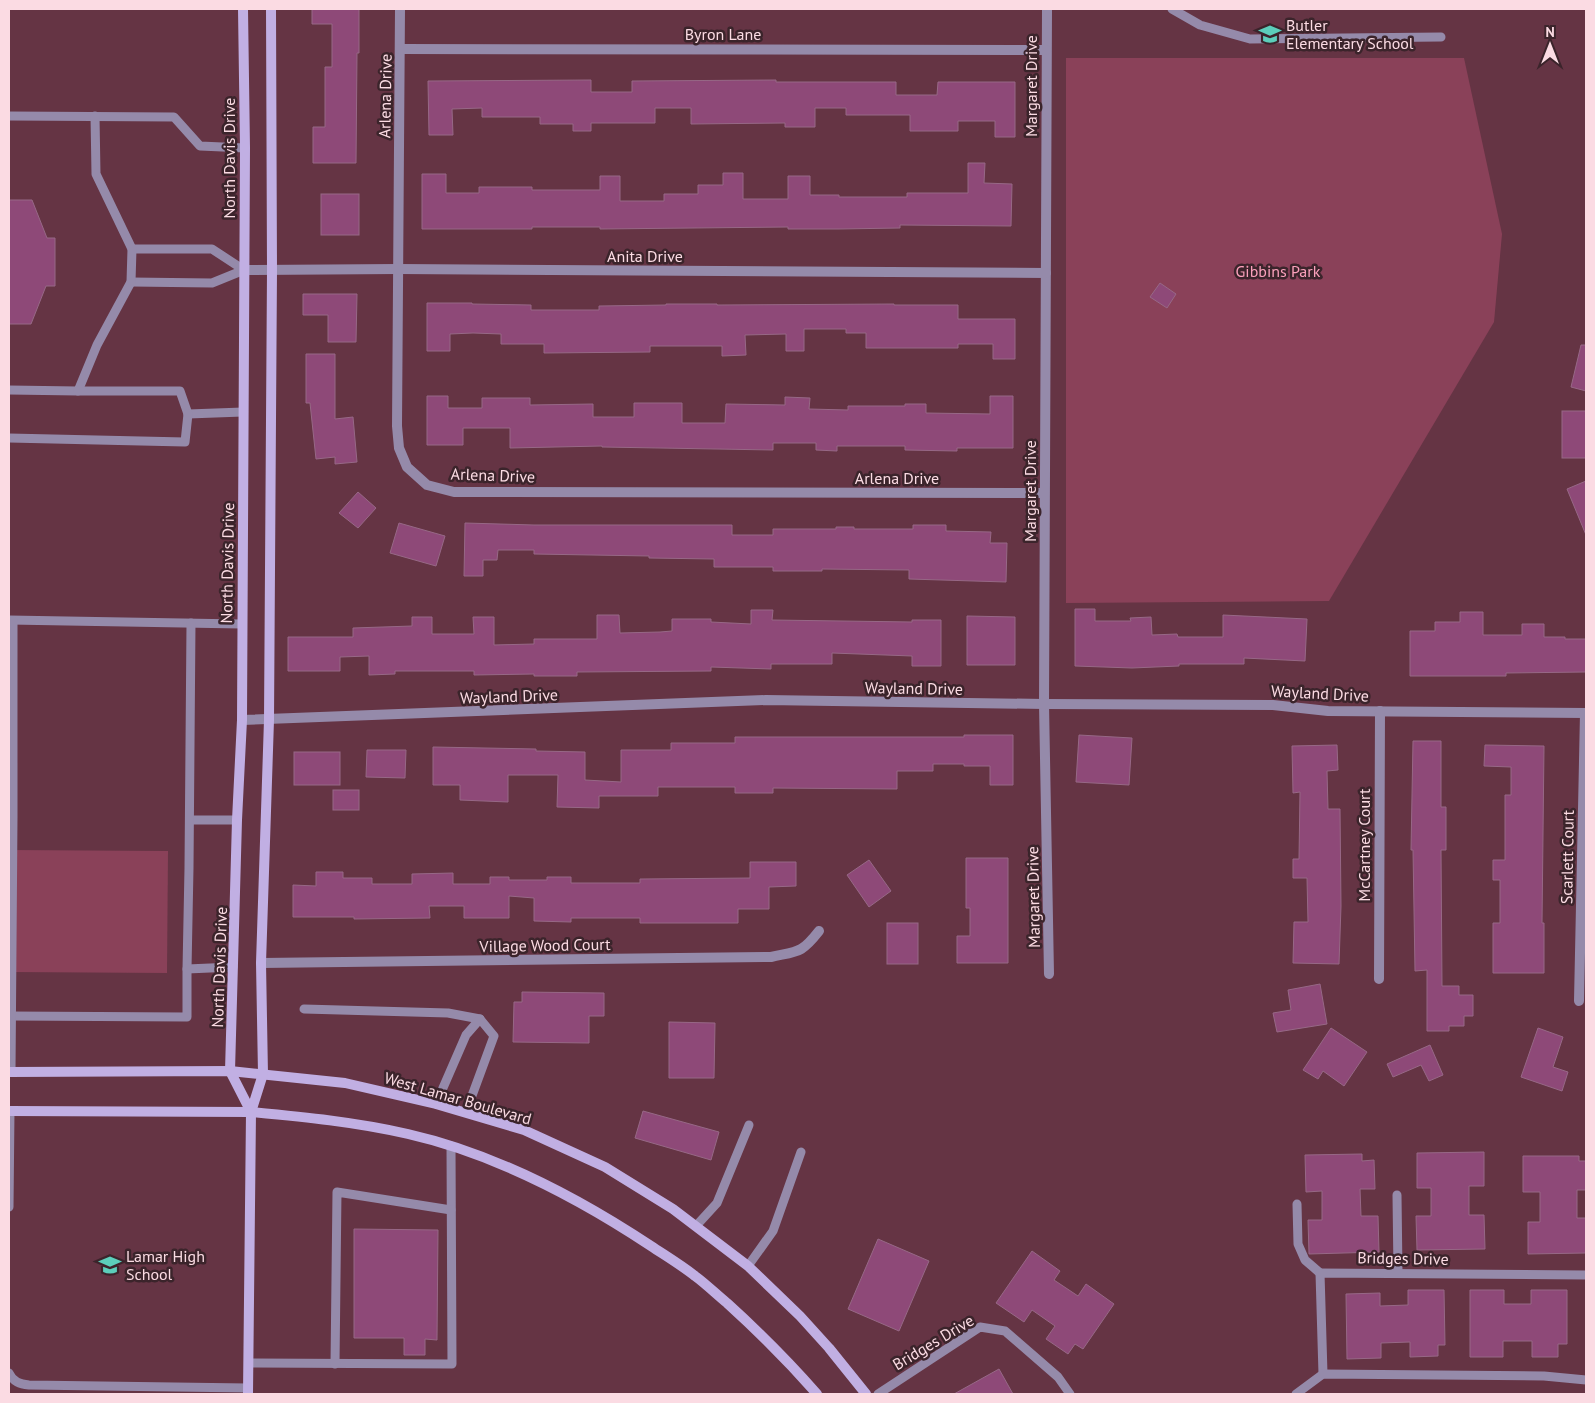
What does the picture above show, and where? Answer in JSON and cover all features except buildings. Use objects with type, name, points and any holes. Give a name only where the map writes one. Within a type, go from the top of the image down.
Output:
[{"type":"street","name":"North Davis Drive","points":[[243,9],[245,148],[241,624],[242,720],[237,820],[230,1071],[251,1112]]},
{"type":"street","name":"North Davis Drive","points":[[248,1391],[251,1112],[263,1074],[262,962],[270,720],[271,9]]},
{"type":"street","name":"Arlena Drive","points":[[400,9],[397,426],[399,448],[407,467],[427,485],[454,492],[1044,493]]},
{"type":"street","name":"Margaret Drive","points":[[1047,9],[1044,704],[1049,974]]},
{"type":"street","name":"Byron Lane","points":[[400,49],[1046,50]]},
{"type":"street","name":"Anita Drive","points":[[244,270],[398,269],[1046,273]]},
{"type":"street","name":"Wayland Drive","points":[[242,720],[766,700],[1273,705],[1328,711],[1585,713]]},
{"type":"street","name":"McCartney Court","points":[[1379,980],[1380,711]]},
{"type":"street","name":"Scarlett Court","points":[[1579,1001],[1585,713]]},
{"type":"street","name":"Village Wood Court","points":[[262,962],[770,957],[800,951],[807,946],[819,931]]},
{"type":"street","name":"West Lamar Boulevard","points":[[10,1072],[230,1071],[263,1074],[345,1084],[436,1104],[524,1130],[605,1167],[673,1209],[748,1266],[800,1316],[866,1394]]},
{"type":"street","points":[[10,1111],[251,1112],[339,1120],[409,1134],[465,1150],[533,1178],[613,1221],[696,1276],[751,1324],[817,1394]]},
{"type":"lane","points":[[1172,9],[1200,26],[1250,38],[1442,38]]},
{"type":"lane","points":[[9,116],[174,117],[200,146],[245,148]]},
{"type":"lane","points":[[78,391],[97,345],[131,282],[132,249],[96,174],[95,116]]},
{"type":"lane","points":[[132,249],[212,249],[244,270]]},
{"type":"lane","points":[[131,282],[212,283],[244,270]]},
{"type":"lane","points":[[9,390],[180,391],[188,414],[185,442],[9,438]]},
{"type":"lane","points":[[188,414],[243,412]]},
{"type":"lane","points":[[10,1072],[11,620],[241,624]]},
{"type":"lane","points":[[10,1016],[188,1017],[186,969],[190,820],[191,623]]},
{"type":"lane","points":[[190,820],[237,820]]},
{"type":"lane","points":[[186,969],[233,967]]},
{"type":"lane","points":[[304,1009],[448,1013],[480,1019],[494,1036],[466,1112]]},
{"type":"lane","points":[[436,1104],[466,1034],[480,1019]]},
{"type":"lane","points":[[9,1207],[10,1111]]},
{"type":"lane","points":[[696,1226],[717,1203],[749,1125]]},
{"type":"lane","points":[[249,1364],[452,1364],[451,1146]]},
{"type":"lane","points":[[748,1266],[773,1230],[801,1152]]},
{"type":"lane","points":[[334,1364],[337,1192],[451,1210]]},
{"type":"lane","points":[[1397,1195],[1398,1273]]},
{"type":"lane","points":[[1297,1204],[1298,1244],[1304,1260],[1320,1272],[1323,1374]]},
{"type":"lane","name":"Bridges Drive","points":[[1320,1272],[1586,1275]]},
{"type":"lane","name":"Bridges Drive","points":[[878,1394],[980,1327],[1005,1331],[1058,1377],[1070,1394]]},
{"type":"lane","points":[[9,1373],[15,1381],[29,1385],[182,1387],[248,1391]]},
{"type":"lane","points":[[1296,1394],[1323,1374],[1544,1376],[1586,1380]]},
{"type":"green space","name":"Gibbins Park","points":[[1066,58],[1464,58],[1502,234],[1494,322],[1329,601],[1066,603]]},
{"type":"green space","points":[[9,850],[168,851],[167,973],[9,972]]},
{"type":"place","name":"Butler Elementary School","points":[[1270,34]]},
{"type":"place","name":"Lamar High School","points":[[110,1265]]}]
